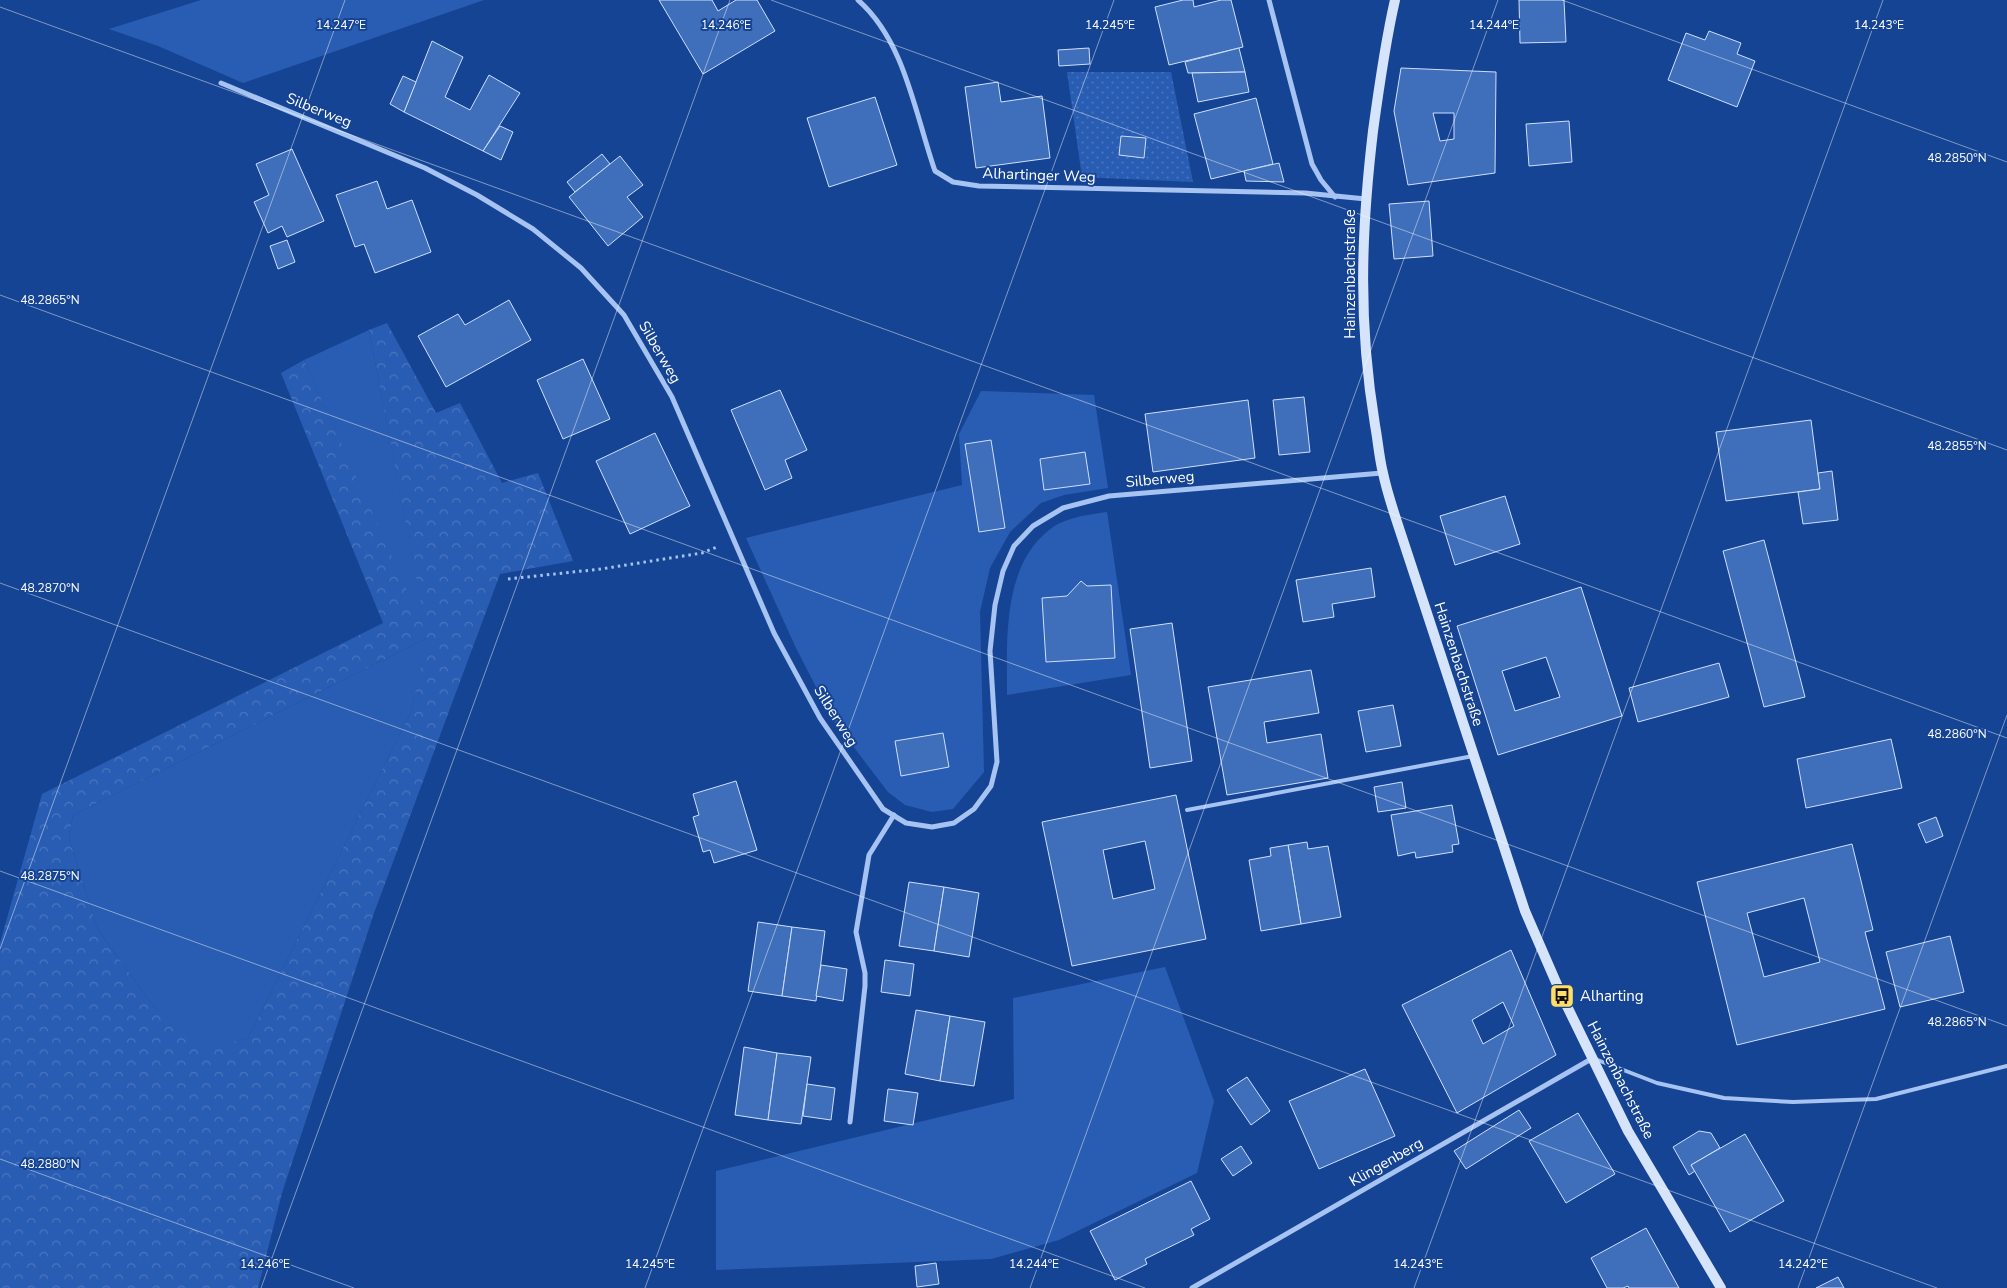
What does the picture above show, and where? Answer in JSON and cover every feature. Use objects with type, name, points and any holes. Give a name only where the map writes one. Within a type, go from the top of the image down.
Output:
[{"type":"street","name":"Alhartinger Weg","points":[[858,0],[882,26],[896,51],[935,171],[953,182],[979,186],[1305,193],[1366,199]]},
{"type":"street","points":[[1269,0],[1312,164],[1335,197]]},
{"type":"street","name":"Hainzenbachstraße","points":[[1395,0],[1389,24],[1377,100],[1366,199],[1362,262],[1364,345],[1383,473],[1399,528],[1525,911],[1562,996],[1628,1131],[1721,1288]]},
{"type":"street","name":"Silberweg","points":[[220,84],[425,168],[477,195],[533,229],[581,268],[624,315],[672,397],[774,633],[820,718],[884,809],[906,823],[932,827],[954,823],[974,809],[991,786],[997,762],[990,651],[995,605],[1003,572],[1014,546],[1033,526],[1063,508],[1109,496],[1383,473]]},
{"type":"street","points":[[850,1122],[865,986],[865,973],[856,932],[869,855],[894,815]]},
{"type":"street","name":"Klingenberg","points":[[1192,1288],[1593,1058]]},
{"type":"lane","points":[[1187,810],[1473,756]]},
{"type":"lane","points":[[1593,1058],[1667,1085],[1724,1098],[1793,1102],[1876,1099],[2007,1066]]},
{"type":"path","points":[[508,579],[601,569],[702,553],[734,541]]},
{"type":"green space","points":[[201,0],[484,0],[243,83],[158,46],[109,29]]},
{"type":"green space","points":[[1067,72],[1171,72],[1193,182],[1082,177]]},
{"type":"green space","points":[[387,323],[436,413],[460,403],[502,483],[538,473],[573,561],[500,574],[374,913],[282,1193],[258,1288],[0,1288],[0,943],[42,794],[383,623],[281,373],[304,360],[427,635],[369,330]],"holes":[[[427,638],[412,710],[248,1038],[206,1048],[154,1007],[98,930],[69,839],[73,815]]]},
{"type":"green space","points":[[369,330],[428,638],[412,710],[248,1038],[206,1049],[154,1007],[98,930],[69,839],[73,815],[427,638],[304,360]]},
{"type":"green space","points":[[981,391],[1094,395],[1108,488],[1064,495],[1041,503],[1010,532],[990,568],[980,612],[984,772],[953,809],[932,812],[905,805],[888,792],[833,720],[796,648],[746,538],[962,485],[959,434]]},
{"type":"green space","points":[[1107,512],[1131,675],[1007,695],[1010,606],[1015,584],[1023,564],[1034,545],[1055,526],[1077,517]]},
{"type":"green space","points":[[1165,967],[1214,1101],[1197,1173],[1059,1240],[991,1259],[716,1270],[716,1171],[1014,1099],[1013,998]]},
{"type":"building","points":[[659,0],[712,0],[718,11],[736,0],[757,0],[775,31],[703,74]]},
{"type":"building","points":[[1183,0],[1193,0],[1194,7],[1221,0],[1231,0],[1243,47],[1169,65],[1155,7]]},
{"type":"building","points":[[1519,0],[1564,0],[1566,42],[1520,43]]},
{"type":"building","points":[[1709,31],[1741,43],[1737,54],[1755,61],[1737,107],[1668,80],[1686,33],[1705,40]]},
{"type":"building","points":[[432,41],[463,57],[445,97],[470,110],[489,75],[520,93],[483,151],[404,112]]},
{"type":"building","points":[[1089,48],[1090,64],[1059,66],[1058,50]]},
{"type":"building","points":[[1239,48],[1245,72],[1188,73],[1185,62]]},
{"type":"building","points":[[1401,68],[1496,72],[1495,173],[1408,185],[1394,111]],"holes":[[[1433,113],[1454,113],[1454,139],[1440,141]]]},
{"type":"building","points":[[1245,72],[1249,92],[1198,102],[1192,73]]},
{"type":"building","points":[[403,76],[416,82],[404,112],[390,104]]},
{"type":"building","points":[[998,82],[1001,102],[1042,96],[1050,158],[976,168],[965,87]]},
{"type":"building","points":[[875,97],[897,165],[829,187],[807,118]]},
{"type":"building","points":[[1256,98],[1273,164],[1211,179],[1194,114]]},
{"type":"building","points":[[1569,121],[1572,162],[1529,166],[1526,124]]},
{"type":"building","points":[[500,126],[513,132],[501,160],[483,151]]},
{"type":"building","points":[[1121,136],[1146,138],[1144,158],[1119,155]]},
{"type":"building","points":[[292,149],[324,221],[287,237],[282,226],[268,233],[254,202],[269,195],[256,164]]},
{"type":"building","points":[[602,154],[610,164],[575,192],[567,182]]},
{"type":"building","points":[[620,156],[643,185],[627,197],[643,217],[608,246],[569,197]]},
{"type":"building","points":[[1279,163],[1284,182],[1246,181],[1244,171]]},
{"type":"building","points":[[377,181],[387,209],[412,200],[431,252],[375,273],[364,244],[355,247],[336,195]]},
{"type":"building","points":[[1429,201],[1433,256],[1394,259],[1389,204]]},
{"type":"building","points":[[287,240],[295,262],[278,269],[270,246]]},
{"type":"building","points":[[509,300],[531,340],[446,387],[418,336],[458,314],[465,325]]},
{"type":"building","points":[[583,359],[610,419],[563,439],[537,380]]},
{"type":"building","points":[[780,390],[807,450],[785,460],[792,478],[765,490],[731,410]]},
{"type":"building","points":[[1304,397],[1310,452],[1279,455],[1273,400]]},
{"type":"building","points":[[1248,400],[1255,458],[1153,472],[1145,414]]},
{"type":"building","points":[[1811,420],[1820,489],[1726,501],[1716,432]]},
{"type":"building","points":[[655,433],[690,506],[630,534],[596,461]]},
{"type":"building","points":[[991,440],[1005,528],[979,532],[965,444]]},
{"type":"building","points":[[1085,452],[1090,484],[1044,490],[1040,459]]},
{"type":"building","points":[[1832,471],[1838,520],[1803,524],[1798,492],[1820,489],[1818,473]]},
{"type":"building","points":[[1505,496],[1520,544],[1455,565],[1440,516]]},
{"type":"building","points":[[1764,540],[1805,697],[1764,707],[1723,551]]},
{"type":"building","points":[[1371,568],[1375,597],[1332,604],[1334,617],[1303,622],[1296,580]]},
{"type":"building","points":[[1081,581],[1087,586],[1111,585],[1115,658],[1046,662],[1042,598],[1067,596]]},
{"type":"building","points":[[1581,587],[1622,716],[1498,755],[1457,626]],"holes":[[[1546,657],[1560,697],[1515,711],[1502,671]]]},
{"type":"building","points":[[1172,623],[1192,761],[1150,768],[1130,629]]},
{"type":"building","points":[[1719,663],[1729,697],[1638,722],[1629,688]]},
{"type":"building","points":[[1311,670],[1319,713],[1264,722],[1267,743],[1321,734],[1328,778],[1227,795],[1208,687]]},
{"type":"building","points":[[1393,705],[1401,746],[1366,752],[1358,711]]},
{"type":"building","points":[[943,733],[949,767],[901,776],[895,741]]},
{"type":"building","points":[[1891,739],[1902,788],[1806,808],[1797,759]]},
{"type":"building","points":[[736,781],[757,850],[714,863],[710,850],[703,852],[693,817],[699,815],[693,794]]},
{"type":"building","points":[[1402,782],[1406,808],[1378,812],[1374,787]]},
{"type":"building","points":[[1176,795],[1206,939],[1072,966],[1042,822]],"holes":[[[1145,841],[1155,889],[1113,899],[1103,850]]]},
{"type":"building","points":[[1452,805],[1459,844],[1452,845],[1453,852],[1416,858],[1415,852],[1398,856],[1391,815]]},
{"type":"building","points":[[1936,817],[1943,836],[1926,843],[1918,824]]},
{"type":"building","points":[[1307,842],[1308,849],[1328,846],[1341,917],[1301,924],[1288,845]]},
{"type":"building","points":[[1852,844],[1873,930],[1865,932],[1885,1009],[1737,1045],[1697,882]],"holes":[[[1804,898],[1820,962],[1764,977],[1747,913]]]},
{"type":"building","points":[[1288,845],[1301,924],[1261,931],[1249,860],[1271,856],[1270,848]]},
{"type":"building","points":[[909,882],[944,887],[934,951],[899,946]]},
{"type":"building","points":[[944,887],[979,893],[969,957],[934,951]]},
{"type":"building","points":[[758,922],[792,927],[782,996],[748,991]]},
{"type":"building","points":[[792,927],[825,931],[816,1001],[782,996]]},
{"type":"building","points":[[1950,936],[1964,992],[1900,1007],[1886,952]]},
{"type":"building","points":[[1511,950],[1556,1055],[1457,1113],[1402,1005]],"holes":[[[1503,1002],[1514,1026],[1483,1044],[1472,1020]]]},
{"type":"building","points":[[885,960],[914,964],[910,996],[881,992]]},
{"type":"building","points":[[821,965],[847,969],[843,1001],[816,996]]},
{"type":"building","points":[[916,1010],[950,1016],[940,1081],[905,1074]]},
{"type":"building","points":[[950,1016],[985,1022],[974,1086],[940,1081]]},
{"type":"building","points":[[744,1047],[777,1053],[768,1120],[735,1115]]},
{"type":"building","points":[[777,1053],[811,1057],[801,1124],[768,1120]]},
{"type":"building","points":[[1365,1069],[1395,1136],[1319,1169],[1289,1101]]},
{"type":"building","points":[[1247,1077],[1270,1111],[1251,1125],[1227,1090]]},
{"type":"building","points":[[807,1084],[835,1088],[831,1120],[803,1116]]},
{"type":"building","points":[[888,1089],[918,1093],[913,1125],[884,1121]]},
{"type":"building","points":[[1519,1110],[1531,1128],[1466,1169],[1454,1151]]},
{"type":"building","points":[[1578,1113],[1615,1174],[1566,1203],[1529,1141]]},
{"type":"building","points":[[1699,1131],[1711,1133],[1720,1148],[1691,1165],[1695,1171],[1689,1175],[1673,1147]]},
{"type":"building","points":[[1745,1134],[1784,1201],[1730,1232],[1691,1165]]},
{"type":"building","points":[[1241,1146],[1252,1163],[1233,1176],[1221,1159]]},
{"type":"building","points":[[1191,1181],[1210,1219],[1191,1229],[1194,1235],[1145,1259],[1147,1264],[1115,1280],[1090,1231]]},
{"type":"building","points":[[1646,1228],[1679,1288],[1629,1288],[1628,1286],[1623,1288],[1607,1288],[1591,1258]]},
{"type":"building","points":[[936,1263],[939,1284],[917,1287],[915,1266]]},
{"type":"building","points":[[1838,1277],[1844,1288],[1816,1288]]},
{"type":"place","name":"Alharting","points":[[1562,996]]}]
